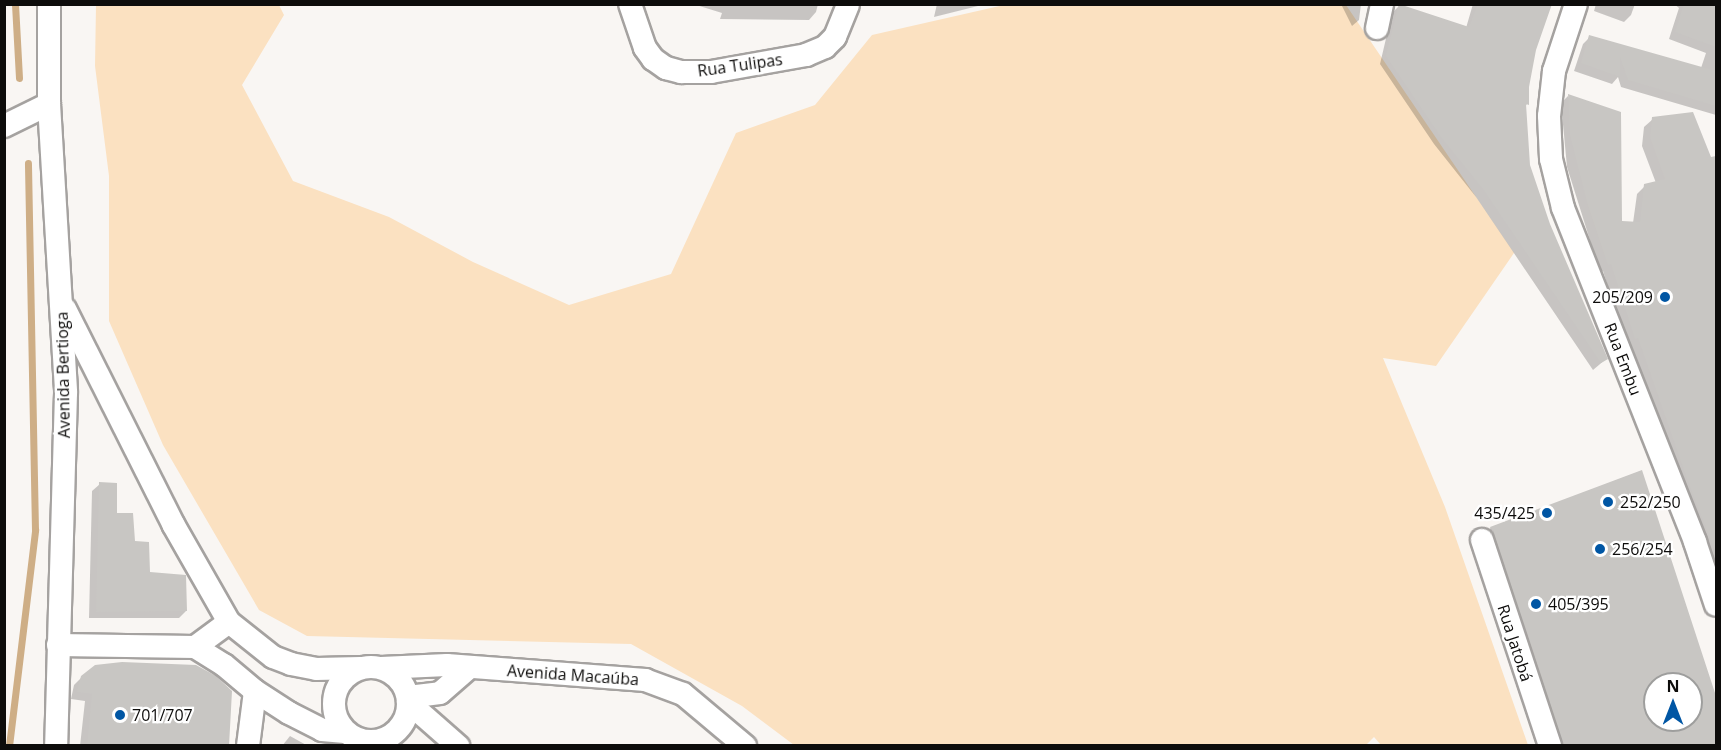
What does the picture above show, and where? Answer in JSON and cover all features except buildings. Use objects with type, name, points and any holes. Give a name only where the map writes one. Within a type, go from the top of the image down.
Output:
[{"type":"street","name":"Avenida Bertioga","points":[[50,4],[50,104],[66,393],[56,746]]},
{"type":"street","name":"Rua Tulipas","points":[[630,4],[645,48],[666,68],[681,72],[711,72],[806,55],[825,47],[845,15]]},
{"type":"street","points":[[1377,28],[1382,4]]},
{"type":"street","name":"Rua Embu","points":[[1576,4],[1554,71],[1549,116],[1551,159],[1563,208],[1695,542],[1716,606]]},
{"type":"street","points":[[4,126],[50,104]]},
{"type":"street","points":[[62,303],[174,524],[229,622],[195,647]]},
{"type":"street","name":"Rua Jatobá","points":[[1482,540],[1550,746]]},
{"type":"street","name":"Avenida Macaúba","points":[[229,622],[273,657],[291,664],[316,669],[429,664],[645,680],[683,694],[745,746]]},
{"type":"street","points":[[58,645],[195,647],[243,678],[255,691],[289,713],[322,730],[360,739],[380,739],[397,731],[404,721],[408,700],[404,686],[396,677],[371,668],[349,674],[340,683],[335,695],[334,708],[360,739]]},
{"type":"street","points":[[408,700],[440,693],[469,668]]},
{"type":"street","points":[[248,746],[255,691]]},
{"type":"street","points":[[408,700],[458,746]]},
{"type":"shaded area","points":[[96,5],[279,5],[284,15],[242,85],[293,181],[389,217],[473,262],[569,305],[671,274],[736,133],[815,105],[872,35],[1004,5],[1346,5],[1514,253],[1436,366],[1383,358],[1445,507],[1528,745],[1381,745],[1374,737],[1365,746],[794,745],[742,706],[631,644],[307,636],[259,610],[163,445],[109,321],[109,176],[95,66]]},
{"type":"waterway","points":[[15,4],[19,78]]},
{"type":"waterway","points":[[9,746],[35,530],[28,163]]},
{"type":"place","name":"205/209","points":[[1665,297]]},
{"type":"place","name":"252/250","points":[[1608,502]]},
{"type":"place","name":"435/425","points":[[1547,513]]},
{"type":"place","name":"256/254","points":[[1600,549]]},
{"type":"place","name":"405/395","points":[[1536,604]]},
{"type":"place","name":"701/707","points":[[120,715]]}]
